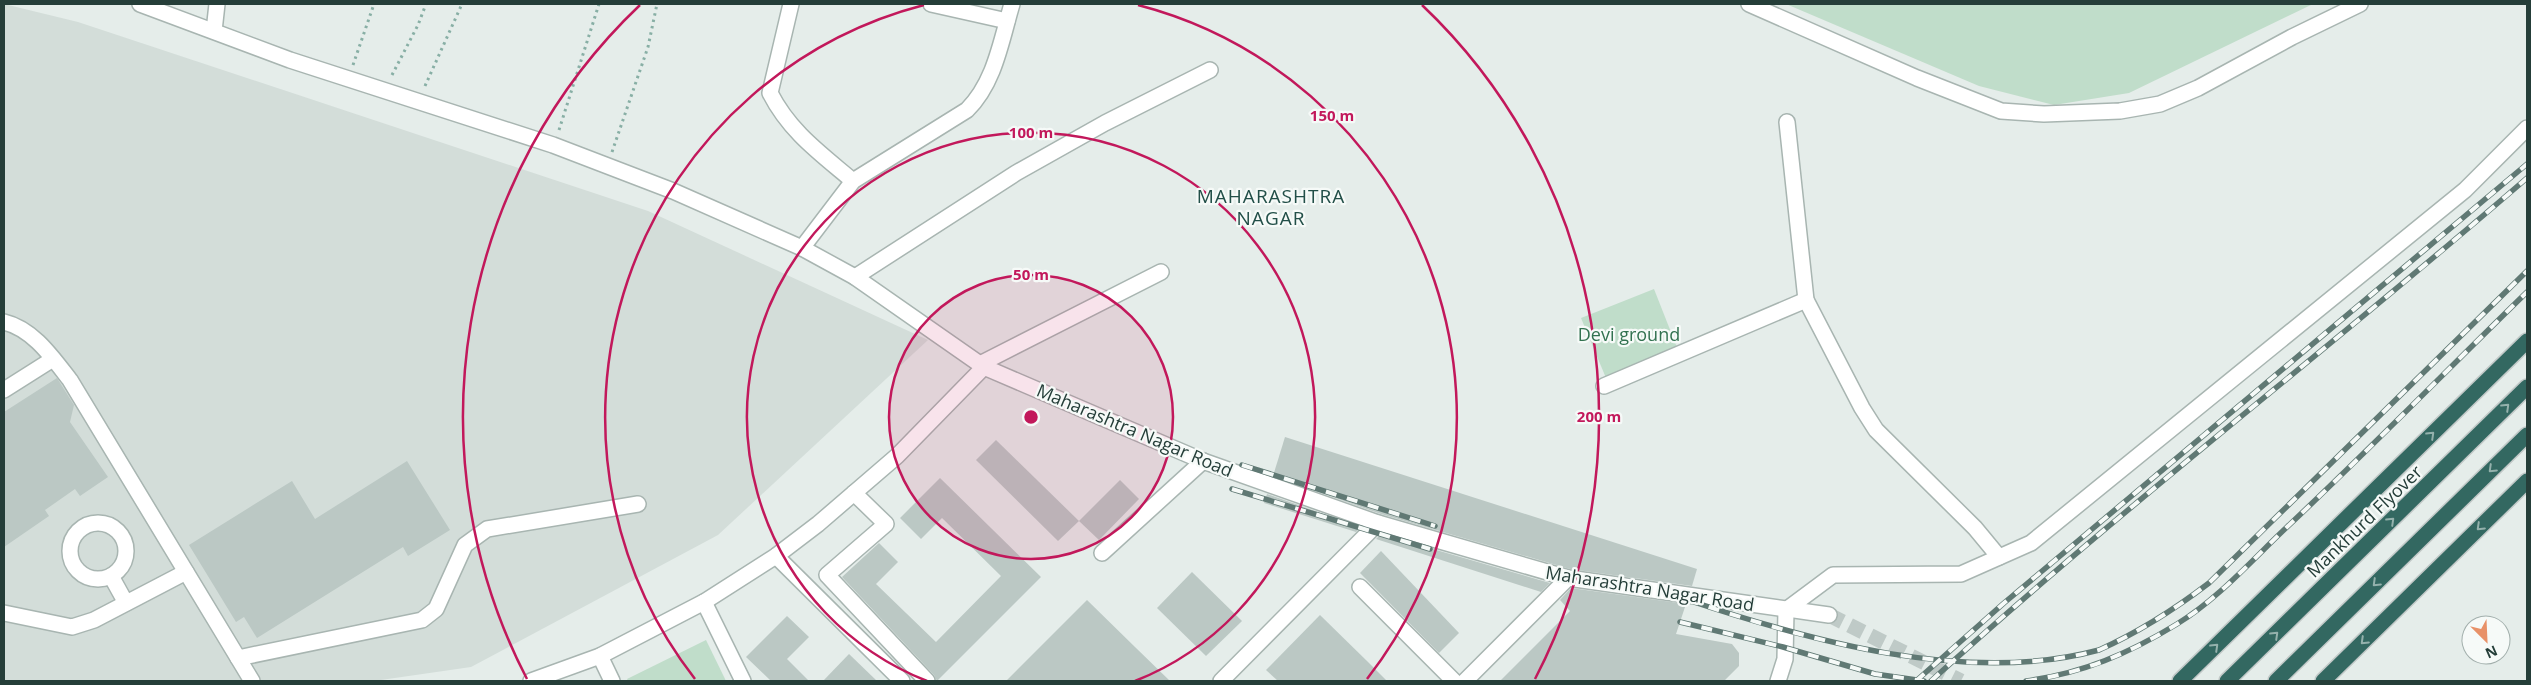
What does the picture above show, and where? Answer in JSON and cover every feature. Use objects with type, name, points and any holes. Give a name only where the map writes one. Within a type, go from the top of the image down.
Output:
[{"type":"highway","points":[[2180,681],[2527,341]]},
{"type":"highway","name":"Mankhurd Flyover","points":[[2227,681],[2527,387]]},
{"type":"highway","points":[[2276,681],[2527,435]]},
{"type":"highway","points":[[2323,681],[2527,480]]},
{"type":"street","name":"Maharashtra Nagar Road","points":[[140,4],[348,80],[608,164],[802,248],[854,277],[982,365],[1203,461],[1378,523],[1568,578],[1829,615]]},
{"type":"street","points":[[214,32],[217,4]]},
{"type":"street","points":[[791,4],[770,93],[781,114],[797,133],[853,181]]},
{"type":"street","points":[[931,4],[1007,22]]},
{"type":"street","points":[[802,248],[853,181],[967,110],[979,97],[987,84],[1012,4]]},
{"type":"street","points":[[1749,4],[1917,78],[2001,111],[2044,114],[2120,111],[2160,104],[2198,88],[2292,37],[2360,4]]},
{"type":"street","points":[[854,277],[1016,173],[1105,123],[1210,70]]},
{"type":"street","points":[[1787,122],[1806,300],[1862,408],[1876,430],[1975,528],[1999,557]]},
{"type":"street","points":[[1778,681],[1785,659],[1786,610],[1833,574],[1961,574],[2031,543],[2465,190],[2527,128]]},
{"type":"street","points":[[531,681],[600,656],[704,602],[776,556],[818,524],[896,456],[982,365],[1161,272]]},
{"type":"street","points":[[1604,386],[1806,300]]},
{"type":"street","points":[[4,322],[18,326],[45,349],[70,380],[252,681]]},
{"type":"street","points":[[4,390],[53,359]]},
{"type":"street","points":[[1102,553],[1203,461]]},
{"type":"street","points":[[854,493],[886,524],[827,575],[927,681]]},
{"type":"street","points":[[238,658],[422,620],[436,609],[465,545],[487,529],[638,504]]},
{"type":"street","points":[[1221,681],[1378,523]]},
{"type":"street","points":[[776,556],[902,681]]},
{"type":"street","points":[[4,613],[72,627],[94,620],[186,572]]},
{"type":"street","points":[[111,576],[126,603]]},
{"type":"street","points":[[1466,681],[1568,578]]},
{"type":"street","points":[[1360,587],[1454,681]]},
{"type":"street","points":[[704,602],[743,681]]},
{"type":"street","points":[[600,656],[612,681]]},
{"type":"path","points":[[348,80],[374,4]]},
{"type":"path","points":[[384,92],[418,25],[426,4]]},
{"type":"path","points":[[417,102],[462,4]]},
{"type":"path","points":[[553,145],[565,115],[598,4]]},
{"type":"path","points":[[608,164],[648,47],[657,4]]},
{"type":"shaded area","points":[[4,4],[78,22],[648,211],[928,340],[718,535],[471,667],[374,681],[4,681]]},
{"type":"green space","points":[[1786,4],[2313,4],[2129,93],[2054,105],[1979,86]]},
{"type":"green space","name":"Devi ground","points":[[1654,289],[1678,350],[1606,378],[1581,318]]},
{"type":"green space","points":[[706,640],[726,681],[628,681],[627,679]]},
{"type":"building","points":[[57,378],[74,405],[70,422],[108,477],[80,496],[75,489],[45,510],[49,516],[4,547],[4,412]]},
{"type":"building","points":[[1285,437],[1697,569],[1692,586],[1570,569],[1381,514],[1273,476]]},
{"type":"building","points":[[996,440],[1079,521],[1058,541],[976,460]]},
{"type":"building","points":[[407,461],[450,530],[408,556],[403,547],[257,638],[244,617],[236,622],[189,545],[292,481],[315,519]]},
{"type":"building","points":[[940,478],[1041,577],[937,681],[934,675],[842,577],[879,543],[898,562],[876,584],[936,642],[1001,576],[942,518],[921,539],[900,518]]},
{"type":"building","points":[[1120,480],[1139,499],[1099,540],[1079,521]]},
{"type":"building","points":[[1267,494],[1361,527],[1356,532],[1264,503]]},
{"type":"building","points":[[1381,534],[1550,583],[1541,592],[1376,539]]},
{"type":"building","points":[[1381,551],[1459,633],[1439,653],[1360,573]]},
{"type":"building","points":[[1192,572],[1242,621],[1206,656],[1157,608]]},
{"type":"building","points":[[1571,588],[1686,604],[1676,634],[1732,644],[1739,653],[1739,666],[1724,681],[1500,681],[1570,611],[1560,600]]},
{"type":"building","points":[[1087,600],[1135,647],[1170,681],[1006,681]]},
{"type":"building","points":[[1320,615],[1387,681],[1278,681],[1266,670]]},
{"type":"building","points":[[787,616],[809,637],[787,659],[809,681],[771,681],[746,657]]},
{"type":"building","points":[[849,654],[877,681],[823,681]]},
{"type":"tunnel","points":[[1829,615],[1961,681]]},
{"type":"railway","points":[[1916,681],[2004,603],[2527,164]]},
{"type":"railway","points":[[1931,681],[2078,552],[2527,178]]},
{"type":"railway","points":[[1688,600],[1736,616],[1839,644],[1945,661],[1998,663],[2049,660],[2099,650],[2156,620],[2209,583],[2527,271]]},
{"type":"railway","points":[[2026,681],[2067,673],[2123,653],[2159,635],[2207,603],[2348,469],[2527,292]]},
{"type":"railway","points":[[1242,465],[1435,526]]},
{"type":"railway","points":[[1232,489],[1430,549]]},
{"type":"railway","points":[[1680,622],[1783,647],[1875,674],[1924,681]]},
{"type":"district","name":"MAHARASHTRA NAGAR","points":[[1271,207]]}]
